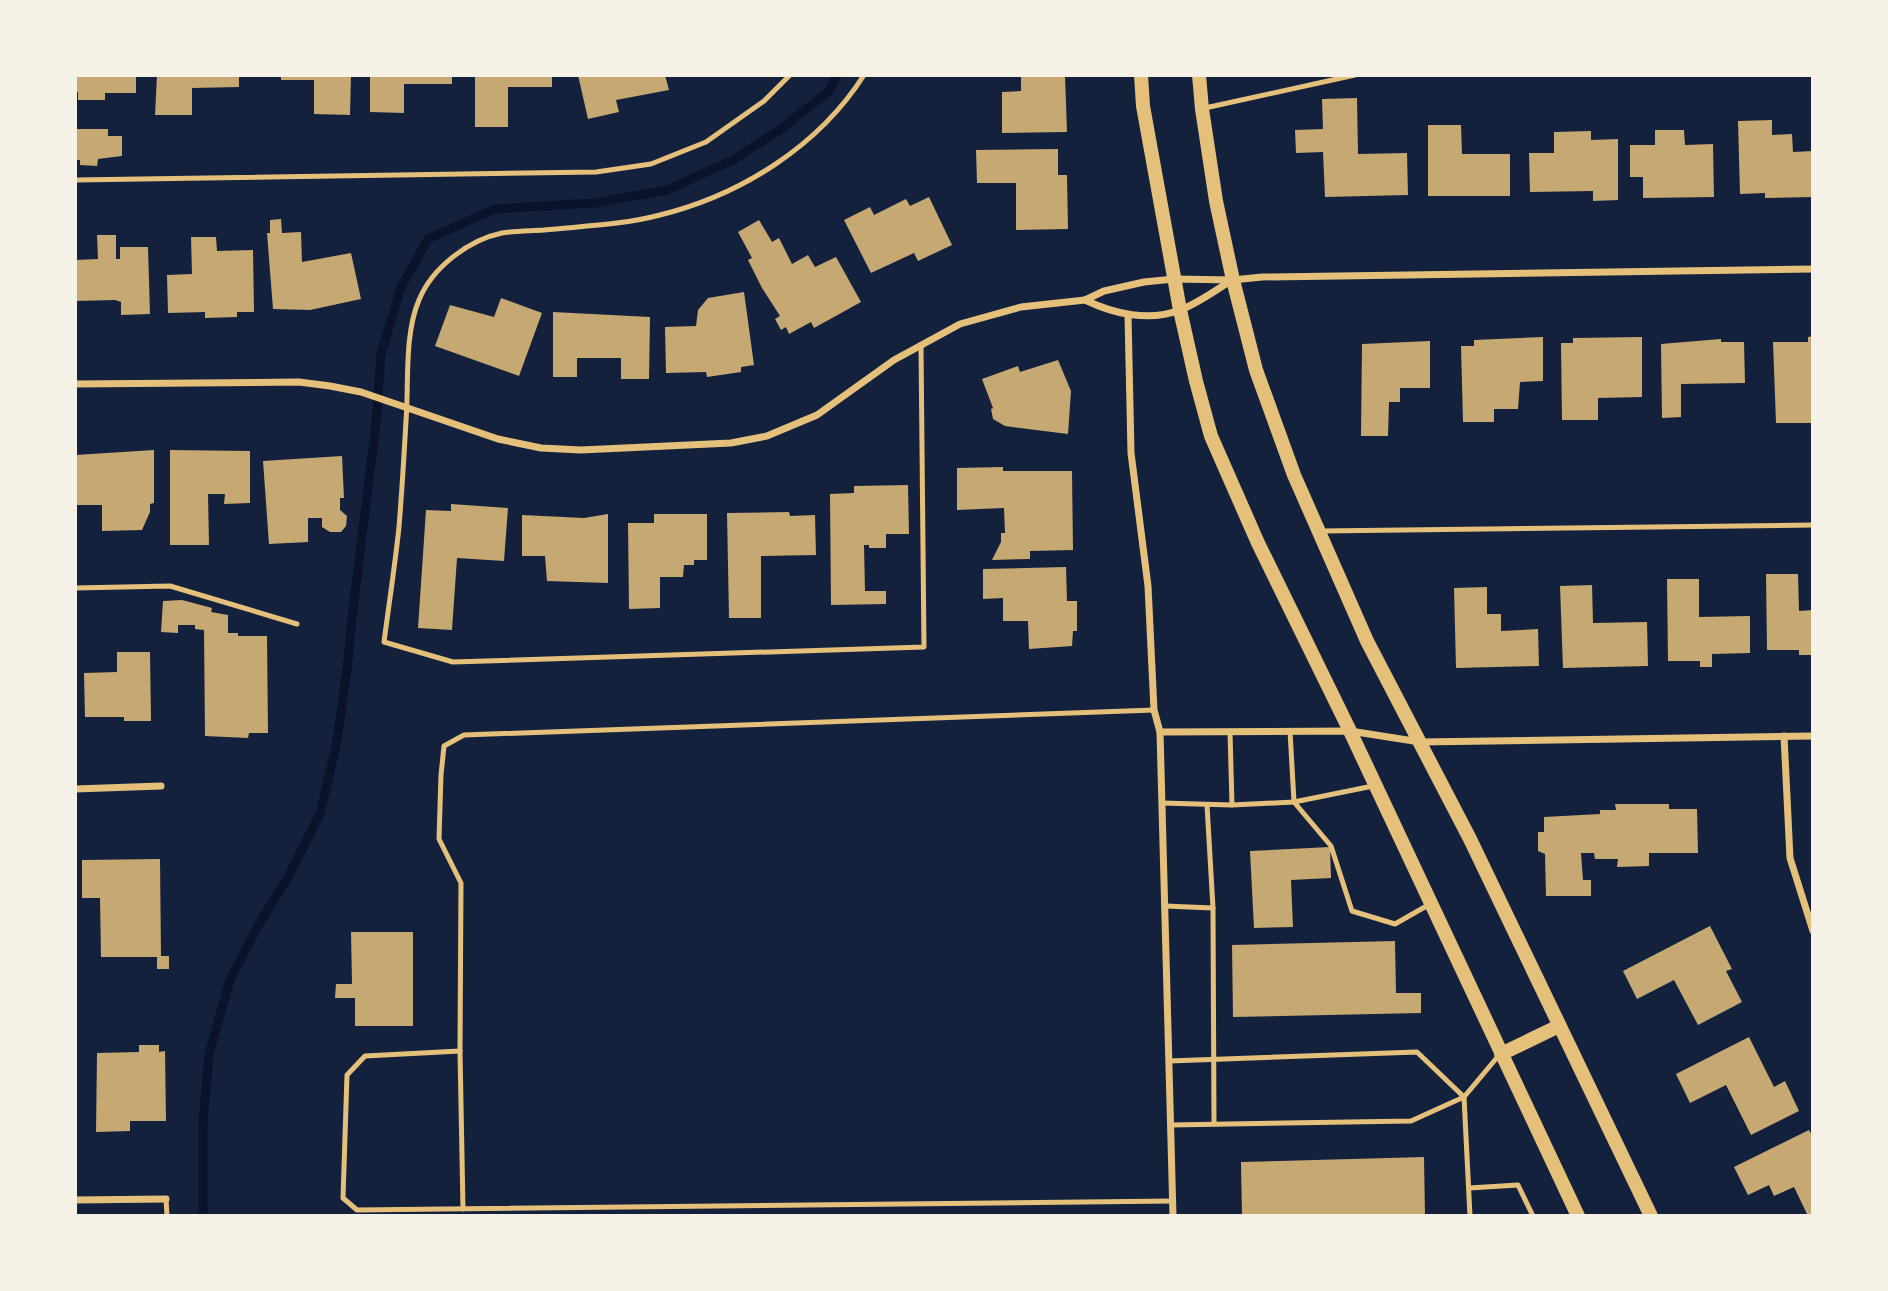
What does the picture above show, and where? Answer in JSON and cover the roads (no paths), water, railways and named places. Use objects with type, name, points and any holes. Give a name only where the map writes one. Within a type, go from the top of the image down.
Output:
[{"type":"main road","points":[[1141,75],[1143,106],[1180,310],[1211,436],[1258,542],[1350,730],[1578,1216]]},
{"type":"main road","points":[[1199,75],[1216,201],[1233,280],[1256,370],[1294,475],[1367,641],[1470,839],[1651,1216]]},
{"type":"main road","points":[[1501,1054],[1559,1026]]},
{"type":"street","points":[[75,384],[299,382],[361,392],[498,439],[541,448],[581,450],[731,443],[768,436],[817,415],[894,360],[960,324],[1021,307],[1085,300],[1104,291],[1144,282],[1262,277],[1813,269]]},
{"type":"street","points":[[1085,300],[1105,310],[1128,315],[1154,316],[1180,310],[1233,280]]},
{"type":"street","points":[[1128,315],[1131,453],[1148,586],[1154,710],[1160,732],[1173,1216]]},
{"type":"street","points":[[1160,732],[1350,730],[1420,741],[1813,736]]},
{"type":"street","points":[[1784,736],[1790,858],[1813,930]]},
{"type":"street","points":[[75,789],[161,786]]},
{"type":"street","points":[[75,1200],[166,1199]]},
{"type":"lane","points":[[75,180],[610,170],[651,163],[706,142],[764,101],[790,75]]},
{"type":"lane","points":[[864,75],[853,93],[806,142],[762,173],[715,198],[662,215],[628,222],[501,233],[467,247],[438,268],[419,300],[409,341],[399,528],[384,642],[453,662],[924,647],[921,346]]},
{"type":"lane","points":[[1202,109],[1355,75]]},
{"type":"lane","points":[[1318,531],[1813,525]]},
{"type":"lane","points":[[75,588],[170,586],[297,624]]},
{"type":"lane","points":[[463,1209],[461,883],[439,839],[444,746],[464,735],[1154,710]]},
{"type":"lane","points":[[1290,731],[1294,802],[1331,846],[1352,911],[1395,924],[1431,904]]},
{"type":"lane","points":[[1230,732],[1232,805]]},
{"type":"lane","points":[[1162,803],[1232,805],[1294,802],[1376,785]]},
{"type":"lane","points":[[1207,804],[1213,908],[1214,1124]]},
{"type":"lane","points":[[1165,906],[1213,908]]},
{"type":"lane","points":[[460,1051],[365,1056],[347,1075],[343,1198],[357,1210],[1172,1201]]},
{"type":"lane","points":[[1169,1061],[1417,1052],[1464,1097],[1470,1216]]},
{"type":"lane","points":[[1171,1125],[1411,1121],[1464,1097],[1501,1054]]},
{"type":"lane","points":[[1469,1188],[1518,1185],[1533,1216]]},
{"type":"lane","points":[[166,1199],[167,1216]]},
{"type":"lane","points":[[688,1206],[688,1216]]},
{"type":"waterway","points":[[203,1216],[203,1122],[209,1054],[230,980],[320,814],[336,746],[376,423],[381,354],[401,287],[428,239],[495,209],[595,203],[667,190],[733,160],[781,129],[828,92],[837,75]]}]
